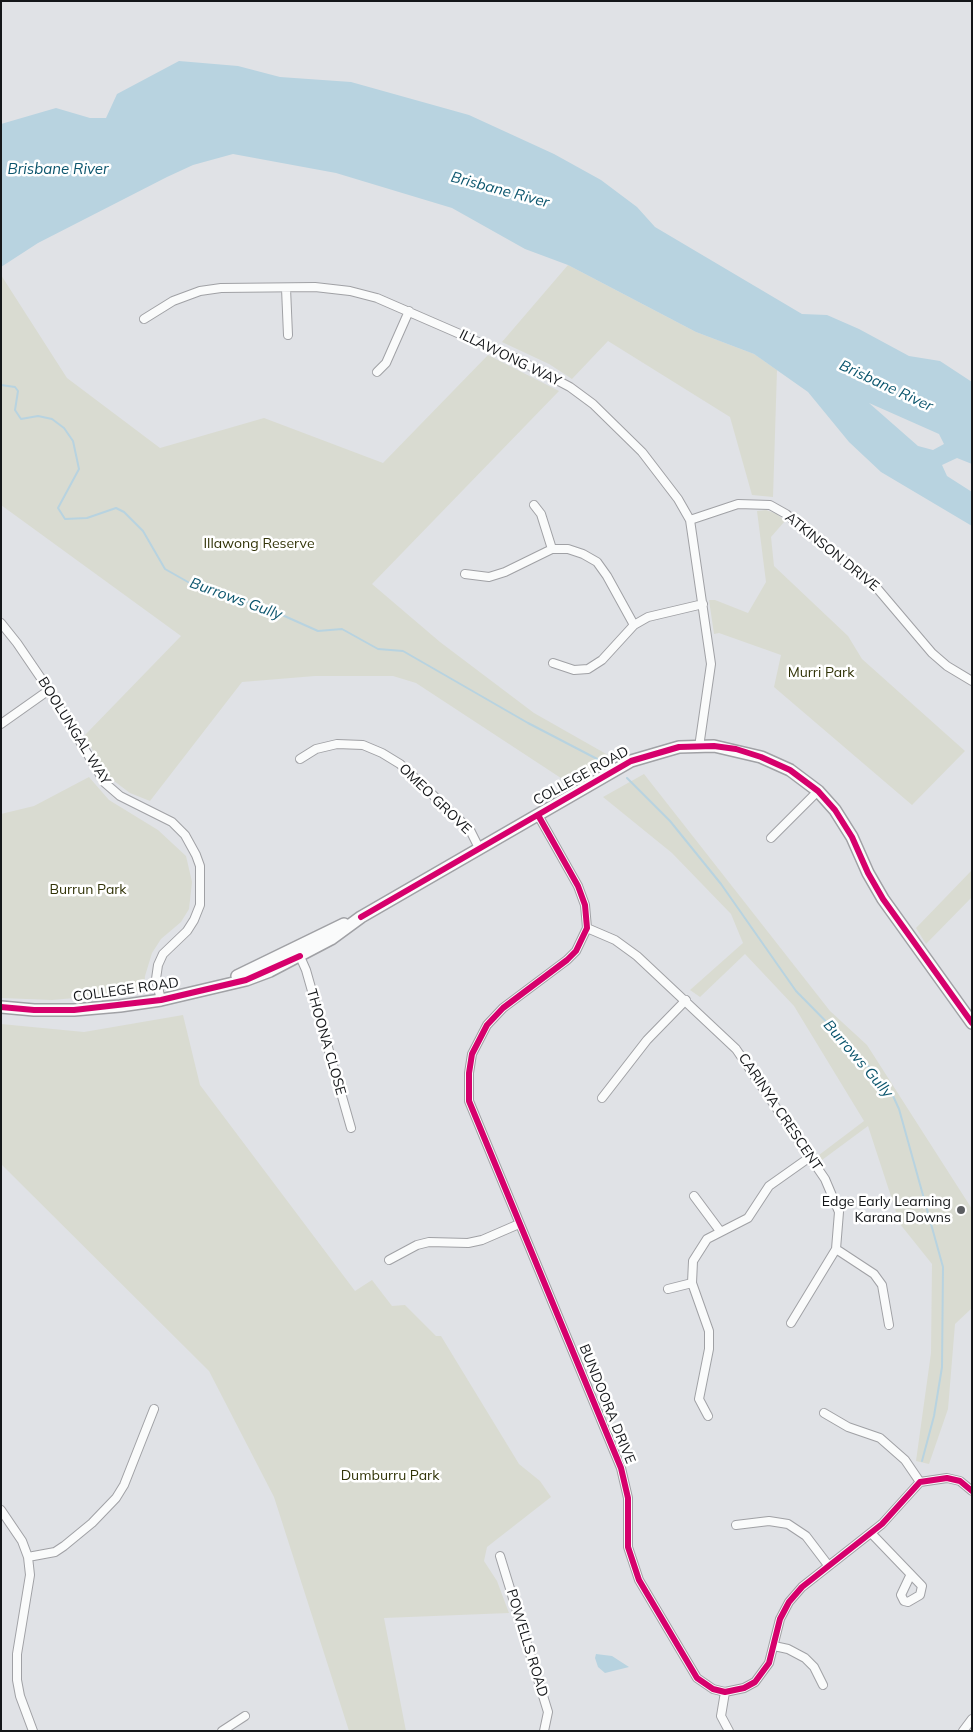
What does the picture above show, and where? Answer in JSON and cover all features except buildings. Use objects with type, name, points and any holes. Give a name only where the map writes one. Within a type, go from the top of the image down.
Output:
[{"type":"main road","name":"COLLEGE ROAD","points":[[1,1007],[34,1010],[74,1010],[161,1000],[246,980],[298,952],[330,939],[361,917],[631,761],[679,747],[714,746],[761,757],[790,770],[818,791],[835,810],[852,837],[868,873],[883,899],[972,1023]]},
{"type":"street","name":"ILLAWONG WAY","points":[[144,319],[173,301],[200,291],[221,288],[315,287],[350,291],[377,298],[409,311],[540,370],[593,404],[642,452],[678,498],[690,520],[711,664],[698,747]]},
{"type":"street","points":[[286,288],[288,335]]},
{"type":"street","points":[[377,372],[386,363],[409,311]]},
{"type":"street","name":"ATKINSON DRIVE","points":[[690,520],[738,504],[770,505],[786,514],[876,587],[932,653],[947,666],[972,681]]},
{"type":"street","points":[[534,505],[541,514],[552,549]]},
{"type":"street","points":[[465,574],[489,577],[505,572],[535,555],[552,549],[568,550],[583,554],[597,562],[607,576],[634,625]]},
{"type":"street","points":[[552,663],[574,670],[588,669],[602,660],[634,625],[648,617],[702,604]]},
{"type":"street","name":"BOOLUNGAL WAY","points":[[1,623],[18,643],[49,690],[106,783],[120,796],[172,822],[184,835],[196,855],[200,866],[200,905],[194,920],[163,954],[158,965],[156,980],[161,1000]]},
{"type":"street","points":[[1,724],[49,690]]},
{"type":"street","name":"OMEO GROVE","points":[[300,759],[316,749],[337,744],[363,745],[382,753],[400,764],[470,830],[479,848]]},
{"type":"street","points":[[771,838],[818,791]]},
{"type":"street","points":[[538,815],[578,886],[585,904],[587,928]]},
{"type":"street","name":"CARINYA CRESCENT","points":[[587,928],[622,944],[686,1000],[736,1049],[825,1179],[840,1212],[836,1249],[791,1323]]},
{"type":"street","name":"BUNDOORA DRIVE","points":[[587,928],[580,946],[567,960],[503,1008],[479,1037],[472,1054],[469,1073],[469,1101],[621,1468],[628,1498],[628,1547],[639,1580],[697,1678],[713,1689],[725,1692]]},
{"type":"street","name":"THOONA CLOSE","points":[[298,952],[306,970],[351,1128]]},
{"type":"street","points":[[602,1098],[647,1040],[686,1000]]},
{"type":"street","points":[[708,1416],[699,1400],[709,1349],[709,1331],[692,1282],[692,1267],[698,1251],[707,1239],[720,1231],[736,1226],[748,1218],[769,1186],[810,1157]]},
{"type":"street","points":[[694,1196],[720,1231]]},
{"type":"street","points":[[389,1260],[417,1245],[429,1242],[482,1240],[519,1224]]},
{"type":"street","points":[[836,1249],[874,1274],[882,1286],[889,1324]]},
{"type":"street","points":[[668,1290],[692,1282]]},
{"type":"street","points":[[28,1558],[55,1552],[64,1546],[92,1523],[116,1498],[124,1484],[154,1409]]},
{"type":"street","points":[[824,1413],[848,1427],[867,1432],[886,1443],[905,1460],[920,1482]]},
{"type":"street","points":[[729,1731],[721,1716],[725,1692],[744,1688],[755,1682],[769,1663],[780,1619],[789,1602],[802,1586],[871,1533],[920,1482],[947,1478],[960,1481],[972,1491]]},
{"type":"street","points":[[1,1510],[22,1541],[28,1558],[30,1575],[17,1654],[17,1680],[20,1696],[33,1731]]},
{"type":"street","points":[[736,1526],[770,1521],[788,1524],[806,1536],[828,1565]]},
{"type":"street","points":[[871,1533],[910,1576]]},
{"type":"street","name":"POWELLS ROAD","points":[[500,1556],[548,1712],[544,1731]]},
{"type":"street","points":[[774,1646],[788,1649],[805,1658],[814,1667],[823,1685]]},
{"type":"street","points":[[222,1731],[245,1716]]},
{"type":"street","points":[[963,1731],[972,1719]]},
{"type":"green space","points":[[568,265],[696,332],[754,354],[777,370],[773,497],[752,495],[730,417],[608,341],[572,379],[549,364],[502,342]]},
{"type":"green space","name":"Illawong Reserve","points":[[1,275],[67,378],[160,448],[264,418],[383,463],[488,355],[559,391],[372,584],[440,642],[534,713],[615,759],[570,784],[416,683],[393,676],[315,676],[242,682],[150,801],[130,793],[114,781],[99,763],[85,735],[181,636],[1,505]]},
{"type":"green space","name":"Murri Park","points":[[766,510],[777,514],[785,521],[771,537],[774,566],[848,636],[862,659],[965,751],[912,805],[774,687],[781,655],[719,633],[714,634],[709,600],[715,600],[748,613],[766,582],[757,511]]},
{"type":"green space","points":[[644,774],[830,1011],[867,1045],[972,1209],[972,1308],[955,1324],[948,1409],[929,1464],[916,1461],[931,1353],[932,1264],[900,1224],[868,1126],[822,1160],[819,1155],[864,1121],[794,1006],[745,954],[700,997],[690,990],[743,943],[731,914],[672,853],[603,797]]},
{"type":"green space","name":"Burrun Park","points":[[89,777],[109,800],[158,830],[186,856],[192,882],[189,909],[181,922],[161,939],[152,953],[145,976],[144,992],[52,1000],[1,998],[1,814],[34,806]]},
{"type":"green space","points":[[972,870],[972,897],[926,944],[916,928]]},
{"type":"green space","name":"Dumburru Park","points":[[183,1015],[200,1085],[355,1291],[372,1280],[392,1306],[405,1305],[436,1336],[441,1336],[519,1464],[540,1481],[551,1497],[487,1547],[484,1561],[497,1581],[509,1613],[384,1618],[406,1731],[349,1731],[274,1497],[209,1371],[1,1164],[1,1024],[84,1032]]},
{"type":"water","name":"Brisbane River","points":[[179,61],[238,66],[280,77],[351,82],[469,115],[554,154],[601,180],[637,207],[655,227],[802,314],[827,315],[859,329],[909,356],[940,361],[972,382],[972,464],[957,458],[942,465],[947,476],[972,492],[972,526],[881,472],[849,442],[808,392],[754,354],[696,332],[568,265],[525,249],[452,208],[336,173],[233,154],[193,165],[38,243],[1,267],[1,124],[56,108],[90,118],[106,118],[117,94]],"holes":[[[869,403],[939,434],[944,444],[933,450],[918,446]]]},
{"type":"water","points":[[596,1654],[612,1656],[629,1667],[605,1673],[598,1667],[595,1658]]},
{"type":"waterway","name":"Burrows Gully","points":[[1,385],[15,387],[18,391],[15,410],[21,419],[38,416],[52,419],[64,428],[73,441],[79,469],[58,508],[65,519],[87,518],[116,508],[124,512],[143,531],[165,569],[195,586],[262,606],[318,631],[342,629],[378,649],[403,651],[528,723],[601,761]]},
{"type":"waterway","name":"Burrows Gully","points":[[627,778],[670,821],[721,884],[796,991],[858,1054],[893,1096],[899,1109],[943,1267],[942,1367],[934,1416],[922,1461]]},
{"type":"cycle path","points":[[361,917],[631,761],[679,747],[714,746],[736,749],[761,757],[790,770],[818,791],[835,810],[852,837],[868,873],[883,899],[972,1023]]},
{"type":"cycle path","points":[[538,815],[578,886],[585,905],[587,928],[576,951],[567,960],[503,1008],[487,1025],[472,1054],[469,1073],[469,1101],[621,1468],[628,1498],[628,1547],[639,1580],[697,1678],[713,1689],[725,1692],[744,1688],[755,1682],[769,1663],[780,1619],[789,1602],[802,1587],[882,1524],[920,1482],[947,1478],[960,1481],[972,1491]]},
{"type":"cycle path","points":[[1,1007],[34,1010],[74,1010],[161,1000],[246,980],[300,956]]},
{"type":"place","name":"Edge Early Learning Karana Downs","points":[[961,1210]]}]
